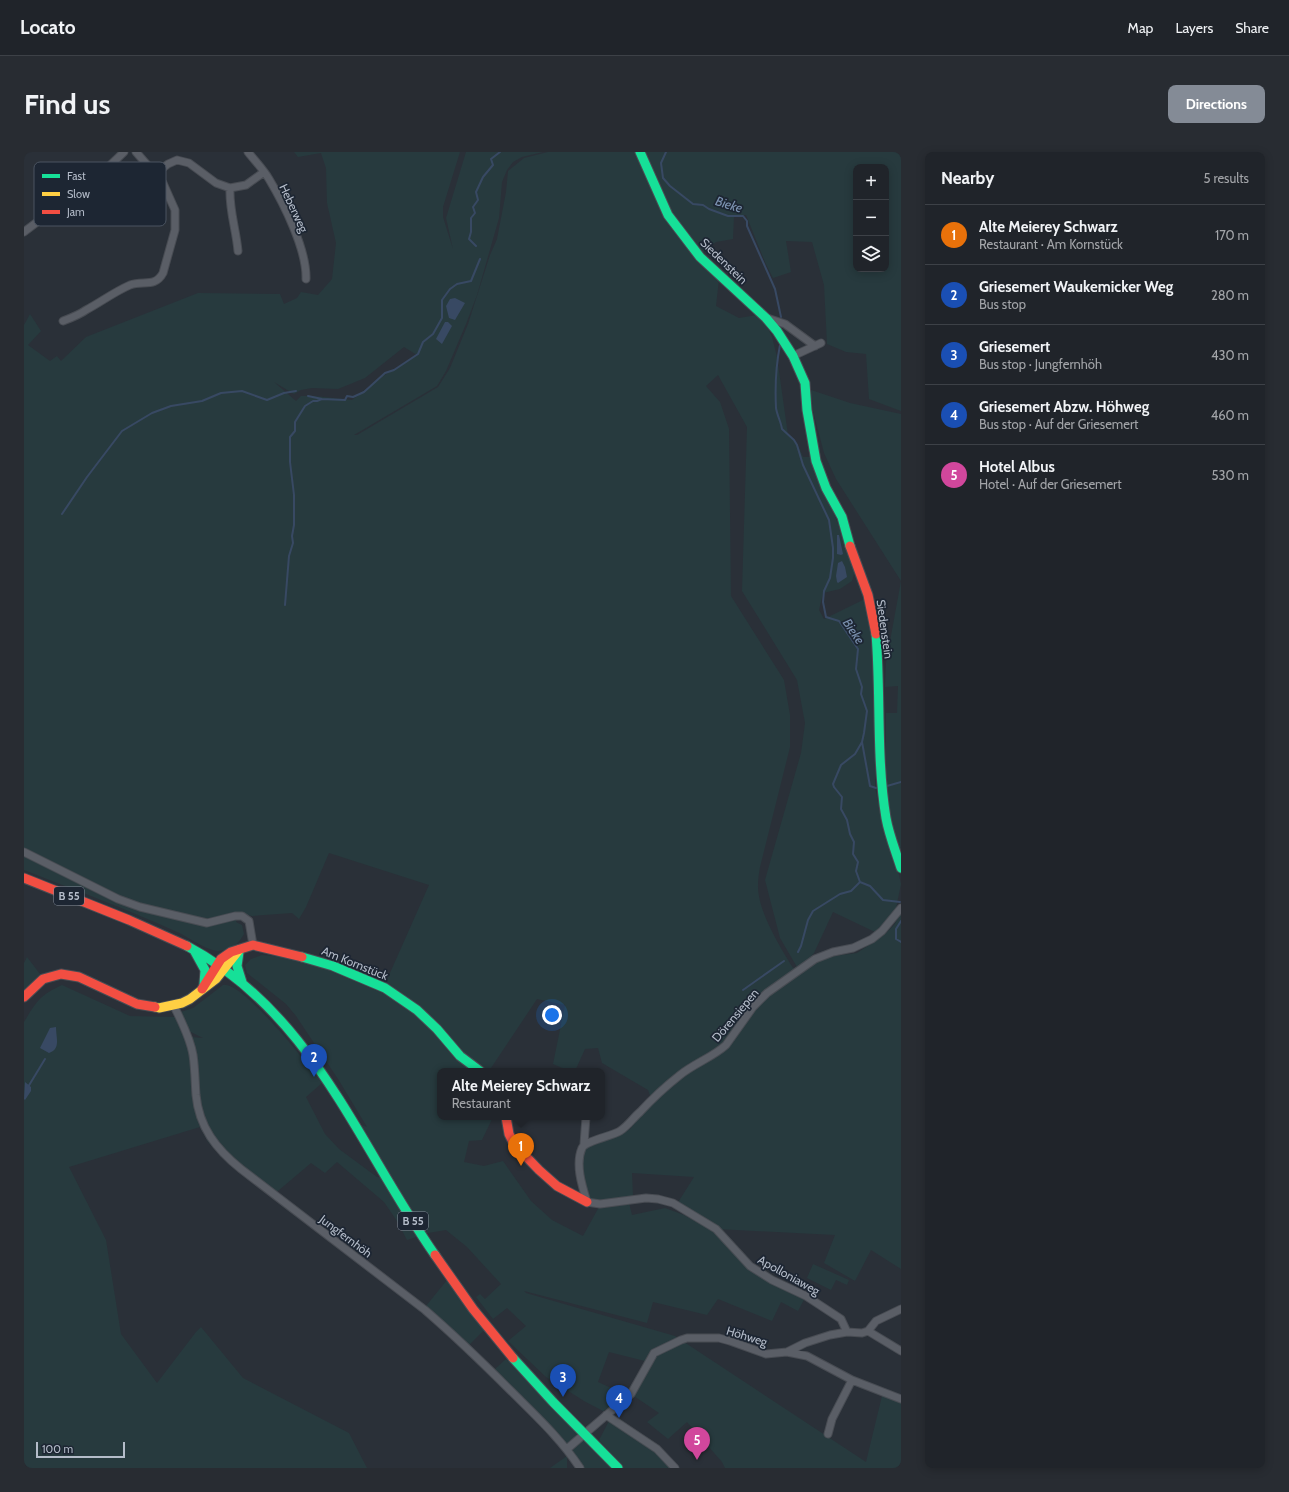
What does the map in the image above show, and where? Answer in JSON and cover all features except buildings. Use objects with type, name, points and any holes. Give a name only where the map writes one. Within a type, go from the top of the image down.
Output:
[{"type":"street","points":[[114,162],[124,152]]},
{"type":"street","points":[[136,152],[145,162]]},
{"type":"street","name":"Heberweg","points":[[248,152],[264,172],[290,222],[303,254],[306,279]]},
{"type":"street","name":"Siedenstein","points":[[640,152],[668,215],[700,258],[766,318],[780,335],[793,356],[805,383],[807,410],[816,461],[826,488],[842,517],[853,557],[870,601],[875,626],[878,659],[881,781],[886,820],[901,868]]},
{"type":"street","points":[[166,166],[177,160],[190,163],[216,183],[230,188],[246,184],[264,172]]},
{"type":"street","points":[[230,188],[231,216],[235,228],[238,251]]},
{"type":"street","points":[[63,321],[85,311],[112,294],[132,284],[153,282],[160,279],[164,273],[175,230],[175,210],[166,190]]},
{"type":"street","points":[[24,232],[34,225]]},
{"type":"street","points":[[766,318],[785,324],[818,344],[793,356]]},
{"type":"street","points":[[24,852],[118,899],[140,907],[207,923],[235,916],[242,916],[249,921],[253,945],[227,954],[221,966],[202,989],[189,999],[174,1006],[156,1008],[139,1006],[68,973],[56,973],[42,978],[24,996]]},
{"type":"street","name":"B 55","points":[[24,878],[114,913],[167,936],[221,966],[262,1000],[288,1028],[320,1068],[422,1236],[474,1310],[540,1388],[618,1468]]},
{"type":"street","name":"Dörensiepen","points":[[584,1144],[609,1136],[623,1129],[680,1075],[690,1067],[722,1049],[753,1007],[767,993],[822,956],[853,948],[872,939],[882,931],[901,908]]},
{"type":"street","name":"Am Kornstück","points":[[253,945],[290,953],[333,966],[386,988],[417,1010],[437,1029],[460,1056],[476,1068]]},
{"type":"street","points":[[194,950],[205,970],[205,983],[202,989]]},
{"type":"street","points":[[239,950],[237,966],[242,982]]},
{"type":"street","name":"Jungfernhöh","points":[[174,1006],[192,1049],[196,1097],[200,1114],[210,1138],[218,1148],[241,1169],[449,1330],[567,1449],[580,1468]]},
{"type":"street","points":[[506,1120],[508,1134],[514,1144],[539,1170],[557,1186],[587,1202]]},
{"type":"street","points":[[586,1120],[584,1144],[581,1149],[580,1156],[580,1170],[582,1186],[587,1202]]},
{"type":"street","name":"Apolloniaweg","points":[[587,1202],[600,1204],[646,1198],[658,1199],[673,1203],[716,1229],[750,1266],[772,1280],[806,1296],[841,1319],[847,1332]]},
{"type":"street","points":[[901,1309],[876,1321],[868,1331],[901,1351]]},
{"type":"street","name":"Höhweg","points":[[567,1449],[631,1394],[654,1353],[681,1340],[688,1338],[719,1338],[766,1354],[788,1352],[811,1341],[830,1335],[847,1332],[862,1333],[868,1331]]},
{"type":"street","points":[[788,1352],[807,1356],[852,1380],[901,1399]]},
{"type":"street","points":[[828,1434],[832,1419],[852,1380]]},
{"type":"street","points":[[606,1415],[657,1449],[675,1468]]},
{"type":"green space","points":[[294,152],[460,152],[443,207],[443,217],[453,249],[446,218],[466,152],[543,152],[522,157],[513,162],[507,170],[502,182],[499,218],[477,295],[446,371],[437,386],[354,435],[357,435],[438,387],[450,368],[468,324],[490,255],[497,239],[506,192],[508,171],[524,158],[548,152],[636,152],[655,197],[719,279],[716,306],[739,318],[757,315],[767,326],[772,337],[777,357],[788,435],[797,443],[803,457],[811,457],[843,536],[855,571],[852,581],[840,589],[823,593],[819,610],[824,619],[867,598],[875,660],[875,787],[882,822],[897,865],[901,884],[896,908],[888,921],[875,932],[833,912],[814,953],[803,965],[835,956],[857,953],[884,935],[894,925],[901,913],[901,1269],[871,1250],[855,1281],[824,1263],[835,1235],[717,1229],[677,1204],[694,1177],[632,1173],[633,1197],[600,1202],[591,1199],[583,1182],[582,1156],[587,1147],[613,1138],[630,1129],[652,1101],[648,1090],[602,1063],[598,1048],[585,1049],[576,1068],[562,1068],[553,1064],[565,1005],[537,999],[491,1068],[437,1068],[437,1120],[492,1120],[482,1140],[469,1141],[464,1162],[484,1166],[503,1161],[531,1201],[552,1220],[583,1236],[599,1207],[629,1203],[632,1215],[665,1208],[684,1215],[713,1231],[747,1267],[806,1296],[798,1311],[781,1302],[772,1321],[718,1299],[707,1315],[653,1302],[647,1323],[524,1291],[526,1293],[675,1336],[866,1462],[882,1396],[901,1402],[901,1468],[725,1468],[722,1462],[687,1422],[668,1439],[647,1422],[659,1413],[631,1394],[645,1361],[609,1352],[598,1382],[622,1393],[614,1405],[603,1411],[546,1377],[508,1341],[526,1326],[507,1308],[493,1319],[476,1297],[480,1294],[485,1299],[501,1284],[467,1247],[446,1230],[428,1233],[407,1240],[397,1221],[384,1202],[337,1162],[325,1173],[311,1163],[272,1196],[225,1160],[208,1142],[200,1127],[206,1125],[199,1094],[191,1037],[203,1038],[187,1030],[181,1012],[193,1008],[223,985],[232,987],[245,996],[260,1010],[290,1043],[322,1083],[306,1097],[325,1134],[339,1149],[377,1177],[386,1178],[353,1122],[367,1127],[338,1079],[296,1016],[286,1004],[247,973],[245,965],[251,959],[262,955],[285,957],[332,969],[382,991],[429,885],[329,853],[306,907],[299,919],[292,913],[252,916],[240,913],[236,922],[242,925],[244,934],[234,946],[218,951],[208,949],[181,934],[139,915],[24,870],[24,325],[30,314],[41,331],[28,345],[50,361],[57,356],[61,361],[86,337],[198,293],[280,294],[284,304],[297,298],[301,292],[318,295],[332,279],[336,243],[327,203],[326,168],[321,153],[298,157]],"holes":[[[404,347],[417,355],[383,376],[352,400],[301,396],[296,401],[274,382],[294,394],[301,390],[312,388],[338,389],[365,378]],[[718,375],[747,427],[742,591],[797,680],[805,723],[801,753],[765,880],[780,938],[797,967],[793,968],[765,917],[761,906],[758,885],[760,867],[790,747],[790,715],[784,680],[731,596],[729,429],[720,402],[706,386]]]},
{"type":"green space","points":[[643,152],[901,152],[901,411],[869,399],[866,354],[846,352],[827,344],[824,285],[812,242],[786,241],[791,272],[773,278],[746,215],[734,217],[733,239],[716,242],[701,254],[671,214]]},
{"type":"green space","points":[[811,390],[850,403],[901,414],[901,581],[836,479],[824,453],[813,411]]},
{"type":"green space","points":[[901,581],[901,860],[887,821],[884,788],[886,772],[886,713],[897,713],[898,686],[885,687],[886,663]]},
{"type":"green space","points":[[27,957],[40,974],[24,991],[24,963]]},
{"type":"green space","points":[[62,985],[130,1016],[175,1017],[183,1033],[191,1060],[197,1118],[200,1127],[69,1167],[106,1240],[121,1334],[157,1383],[201,1327],[243,1378],[349,1433],[367,1468],[24,1468],[24,1022],[32,1009],[43,996]]},
{"type":"green space","points":[[813,1264],[849,1280],[847,1285],[836,1280],[831,1290],[807,1278]]},
{"type":"green space","points":[[447,1280],[485,1329],[468,1346],[426,1306]]},
{"type":"green space","points":[[506,1359],[578,1434],[567,1444],[495,1369]]},
{"type":"green space","points":[[609,1421],[657,1449],[675,1468],[624,1468],[599,1440]]},
{"type":"green space","points":[[583,1440],[612,1468],[584,1468],[571,1450]]},
{"type":"green space","points":[[567,1456],[567,1468],[550,1468]]},
{"type":"water","points":[[455,298],[465,303],[455,320],[449,318],[446,306],[450,299]]},
{"type":"water","points":[[445,322],[448,322],[452,326],[442,344],[436,339]]},
{"type":"water","points":[[837,535],[839,535],[843,554],[841,555],[837,554]]},
{"type":"water","points":[[842,561],[847,577],[838,583],[836,576],[838,563]]},
{"type":"water","points":[[56,1027],[56,1046],[53,1051],[49,1053],[40,1048],[50,1028]]},
{"type":"water","points":[[25,1082],[31,1087],[31,1091],[25,1100],[24,1099]]},
{"type":"waterway","points":[[476,246],[469,239],[471,232],[471,218],[475,213],[473,207],[478,200],[476,192],[483,177],[493,165],[491,159],[500,152]]},
{"type":"waterway","name":"Bieke","points":[[666,152],[661,163],[663,178],[670,186],[693,204],[703,205],[709,209],[728,216],[743,216],[747,221],[747,226],[775,289],[781,317]]},
{"type":"waterway","points":[[308,396],[322,399],[345,400],[347,396],[353,397],[364,392],[385,373],[394,370],[418,354],[423,342],[433,334],[442,318],[442,300],[450,289],[457,284],[471,281],[480,259]]},
{"type":"waterway","name":"Bieke","points":[[780,345],[776,376],[776,408],[782,429],[794,440],[797,445],[803,465],[829,520],[833,558],[830,578],[824,591],[823,602],[826,617],[839,621],[858,649],[856,669],[862,687],[861,694],[867,711],[862,742],[855,754],[841,765],[833,784],[842,797],[841,809],[847,820],[850,834],[854,842],[853,854],[858,862],[856,871],[860,882],[870,886],[883,900],[900,902]]},
{"type":"waterway","points":[[62,514],[87,477],[122,431],[152,413],[171,406],[202,401],[221,393],[242,391],[267,400],[284,393],[296,391]]},
{"type":"waterway","points":[[285,605],[289,556],[293,543],[292,536],[294,525],[294,495],[290,462],[290,437],[295,431],[295,422],[305,406],[313,401],[322,399]]},
{"type":"waterway","points":[[862,742],[870,786],[876,788]]},
{"type":"waterway","points":[[887,786],[901,782]]},
{"type":"waterway","points":[[798,952],[808,920],[813,911],[840,894],[851,891],[860,882]]},
{"type":"waterway","name":"Bieke","points":[[901,921],[896,929],[896,939],[901,942]]},
{"type":"waterway","points":[[743,990],[784,961]]},
{"type":"waterway","points":[[28,1087],[45,1059]]},
{"type":"traffic: fast","points":[[640,152],[668,215],[700,257],[766,318],[777,331],[793,356],[805,383],[807,410],[816,461],[826,488],[842,517],[850,546]]},
{"type":"traffic: fast","points":[[876,634],[883,795],[887,824],[901,868]]},
{"type":"traffic: fast","points":[[187,946],[231,974],[268,1007],[301,1044],[329,1084],[407,1213],[435,1255]]},
{"type":"traffic: fast","points":[[194,950],[205,970],[204,984]]},
{"type":"traffic: fast","points":[[239,952],[237,966],[242,982]]},
{"type":"traffic: fast","points":[[302,957],[333,966],[385,988],[417,1010],[437,1029],[460,1056],[476,1068]]},
{"type":"traffic: fast","points":[[513,1358],[553,1402],[618,1468]]},
{"type":"traffic: slow","points":[[155,1007],[159,1008],[182,1003],[190,999],[216,979],[239,950]]},
{"type":"traffic: jam","points":[[850,546],[868,595],[876,634]]},
{"type":"traffic: jam","points":[[24,878],[129,920],[187,946]]},
{"type":"traffic: jam","points":[[202,989],[221,959],[231,952],[253,945],[302,957]]},
{"type":"traffic: jam","points":[[24,997],[43,979],[61,974],[79,977],[137,1004],[155,1007]]},
{"type":"traffic: jam","points":[[507,1120],[509,1134],[514,1144],[539,1170],[557,1186],[587,1202]]},
{"type":"traffic: jam","points":[[435,1255],[473,1309],[513,1358]]},
{"type":"place","name":"Griesemert Waukemicker Weg","points":[[314,1077]]},
{"type":"place","name":"Alte Meierey Schwarz","points":[[521,1166]]},
{"type":"place","name":"Griesemert","points":[[563,1397]]},
{"type":"place","name":"Griesemert Abzw. Höhweg","points":[[619,1418]]},
{"type":"place","name":"Hotel Albus","points":[[697,1460]]}]
